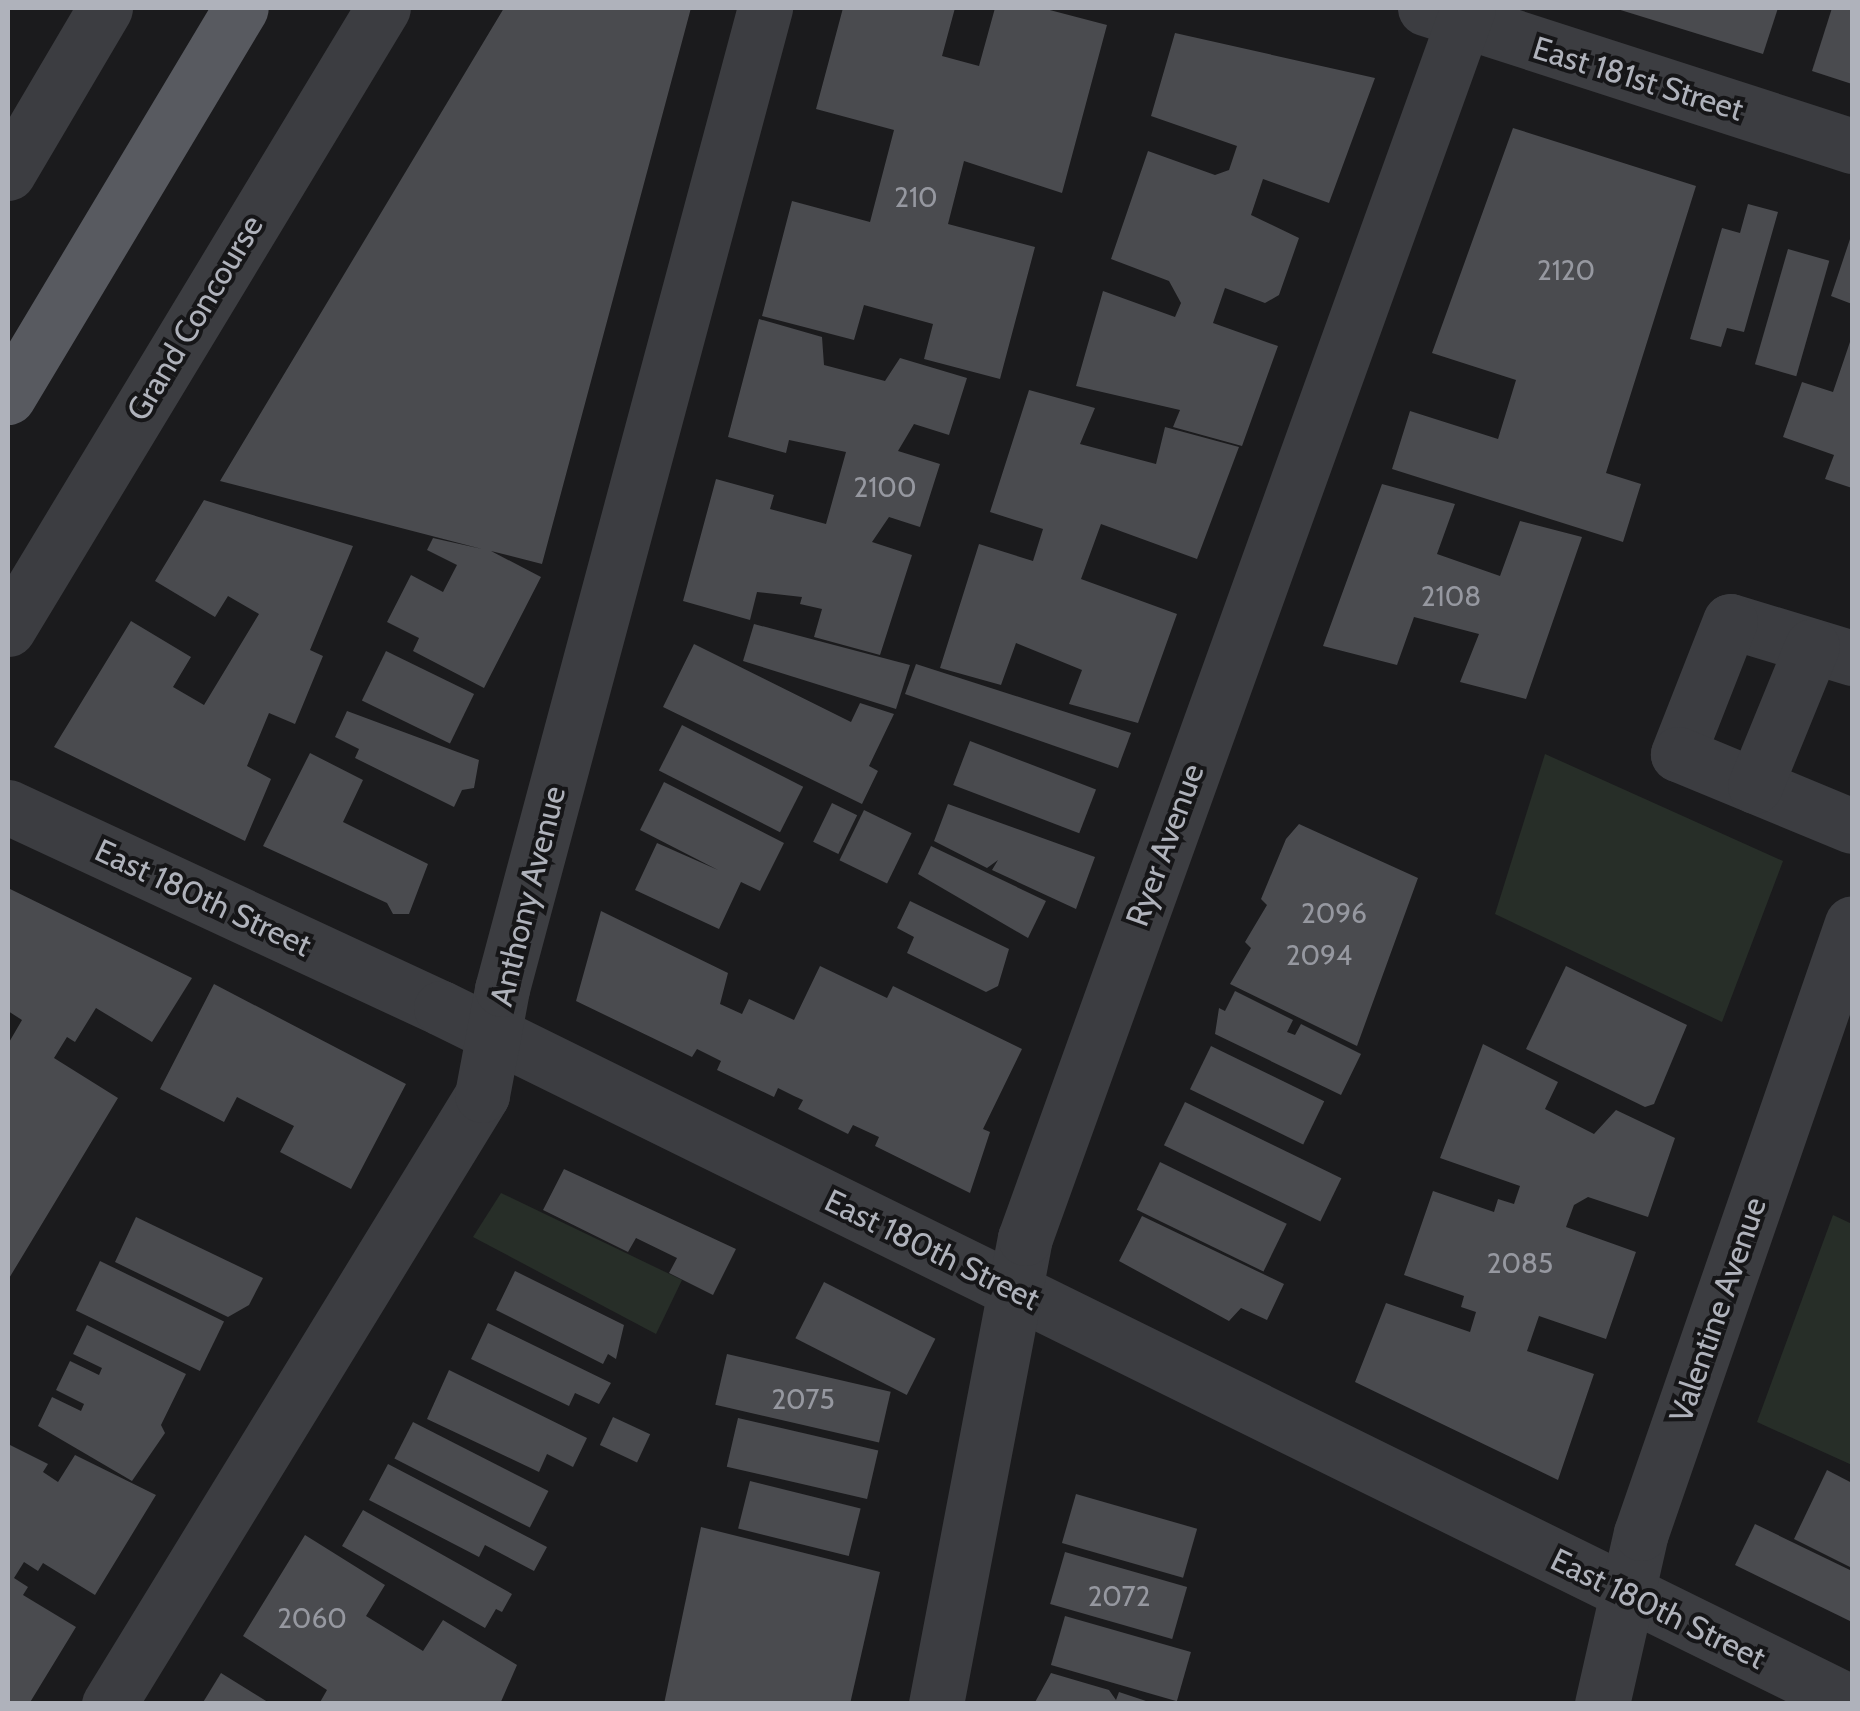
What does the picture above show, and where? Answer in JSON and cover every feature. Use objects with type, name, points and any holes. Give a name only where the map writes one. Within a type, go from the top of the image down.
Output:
[{"type":"main road","points":[[8,397],[241,8]]},
{"type":"street","points":[[8,173],[105,8]]},
{"type":"street","name":"Grand Concourse","points":[[8,629],[383,8]]},
{"type":"street","name":"Anthony Avenue","points":[[109,1704],[482,1095],[494,1036],[764,8]]},
{"type":"street","name":"East 181st Street","points":[[1452,13],[1852,146]]},
{"type":"street","name":"Ryer Avenue","points":[[936,1704],[1016,1290],[1039,1192],[1452,13]]},
{"type":"street","points":[[1755,786],[1832,652],[1730,620],[1678,754],[1755,786],[1852,826]]},
{"type":"street","name":"East 180th Street","points":[[8,807],[494,1036],[1852,1703]]},
{"type":"street","name":"Valentine Avenue","points":[[1602,1704],[1626,1592],[1852,923]]},
{"type":"shaded area","points":[[1545,754],[1783,861],[1722,1022],[1495,914]]},
{"type":"shaded area","points":[[501,1193],[682,1280],[656,1334],[473,1237]]},
{"type":"shaded area","points":[[1833,1215],[1852,1224],[1852,1465],[1757,1422]]},
{"type":"building","points":[[504,8],[691,8],[542,564],[491,551],[541,577],[484,688],[413,651],[419,638],[387,622],[411,575],[443,592],[457,565],[427,550],[433,538],[482,549],[220,481]]},
{"type":"building","points":[[843,8],[955,8],[942,56],[979,66],[995,8],[1042,8],[1107,25],[1062,193],[964,161],[948,224],[1035,247],[1000,379],[924,359],[933,324],[864,305],[854,340],[762,316],[792,201],[870,222],[894,130],[816,109]]},
{"type":"building","points":[[1614,8],[1778,8],[1763,54]]},
{"type":"building","points":[[1832,8],[1852,8],[1852,84],[1812,71]]},
{"type":"building","points":[[1175,33],[1375,78],[1329,203],[1263,179],[1251,215],[1299,238],[1279,295],[1265,303],[1225,288],[1213,323],[1278,346],[1242,446],[1173,427],[1180,410],[1076,386],[1103,291],[1175,317],[1181,303],[1169,281],[1111,259],[1148,151],[1215,175],[1229,170],[1237,146],[1151,116]]},
{"type":"building","points":[[1513,128],[1696,186],[1606,473],[1641,484],[1623,542],[1392,469],[1410,411],[1498,439],[1516,380],[1432,353]]},
{"type":"building","points":[[1748,204],[1778,212],[1744,332],[1727,328],[1721,347],[1690,339],[1722,228],[1740,233]]},
{"type":"building","points":[[1852,233],[1852,304],[1831,296]]},
{"type":"building","points":[[1788,249],[1829,261],[1796,376],[1755,364]]},
{"type":"building","points":[[759,319],[822,337],[824,365],[885,381],[900,358],[967,378],[949,435],[914,424],[898,451],[940,464],[920,527],[889,517],[872,542],[912,555],[880,655],[814,637],[822,609],[800,604],[802,597],[757,592],[750,620],[683,601],[716,479],[774,495],[770,509],[826,524],[846,452],[789,440],[786,453],[728,437]]},
{"type":"building","points":[[1852,336],[1852,488],[1825,479],[1834,455],[1783,437],[1802,382],[1833,392]]},
{"type":"building","points":[[1029,390],[1095,408],[1080,444],[1156,464],[1165,427],[1239,447],[1197,559],[1101,524],[1081,579],[1177,614],[1138,723],[1069,704],[1082,670],[1016,643],[1001,685],[940,668],[979,544],[1033,561],[1043,529],[990,512]]},
{"type":"building","points":[[1382,484],[1455,504],[1437,554],[1500,576],[1520,521],[1582,537],[1526,699],[1460,682],[1479,634],[1414,617],[1397,665],[1323,646]]},
{"type":"building","points":[[204,500],[353,546],[310,650],[323,656],[295,724],[269,713],[247,766],[271,779],[245,841],[54,747],[131,621],[191,657],[173,687],[204,705],[259,614],[228,596],[215,617],[155,581]]},
{"type":"building","points":[[754,624],[910,665],[896,709],[743,661]]},
{"type":"building","points":[[694,644],[851,722],[860,703],[894,714],[869,766],[878,771],[862,804],[663,707]]},
{"type":"building","points":[[386,651],[474,694],[450,743],[362,700]]},
{"type":"building","points":[[916,664],[1131,733],[1118,768],[905,694]]},
{"type":"building","points":[[347,711],[479,760],[474,788],[462,790],[454,807],[355,758],[359,749],[335,737]]},
{"type":"building","points":[[682,725],[803,787],[780,832],[659,770]]},
{"type":"building","points":[[970,741],[1096,789],[1079,833],[953,785]]},
{"type":"building","points":[[310,753],[363,780],[343,822],[428,864],[409,914],[393,914],[387,903],[263,846]]},
{"type":"building","points":[[664,782],[784,843],[760,891],[741,882],[719,929],[635,890],[657,843],[718,870],[640,830]]},
{"type":"building","points":[[832,803],[857,815],[838,854],[813,842]]},
{"type":"building","points":[[948,804],[1095,857],[1076,909],[992,870],[998,860],[987,868],[934,841]]},
{"type":"building","points":[[864,810],[912,833],[887,884],[839,860]]},
{"type":"building","points":[[1299,824],[1418,878],[1357,1046],[1230,984],[1251,948],[1245,942],[1267,905],[1261,899],[1286,839]]},
{"type":"building","points":[[931,846],[1046,901],[1028,938],[918,874]]},
{"type":"building","points":[[8,888],[192,978],[152,1042],[96,1008],[75,1042],[67,1037],[54,1058],[118,1098],[8,1280],[8,1044],[22,1020],[8,1011]]},
{"type":"building","points":[[910,901],[1009,949],[998,986],[986,992],[907,953],[914,937],[897,928]]},
{"type":"building","points":[[601,911],[728,973],[720,1004],[742,1014],[749,999],[794,1020],[820,966],[887,998],[893,986],[1022,1049],[983,1129],[990,1132],[970,1193],[875,1146],[879,1137],[853,1125],[848,1134],[798,1109],[803,1100],[778,1088],[774,1097],[717,1070],[721,1061],[697,1049],[692,1057],[576,1001]]},
{"type":"building","points":[[1566,966],[1687,1025],[1654,1104],[1645,1107],[1526,1049]]},
{"type":"building","points":[[214,984],[406,1084],[351,1189],[280,1152],[294,1126],[237,1097],[224,1122],[160,1089]]},
{"type":"building","points":[[1235,991],[1293,1020],[1287,1032],[1295,1035],[1301,1024],[1361,1054],[1341,1095],[1215,1034],[1219,1008],[1225,1011]]},
{"type":"building","points":[[1483,1044],[1558,1082],[1545,1109],[1594,1134],[1616,1110],[1675,1138],[1648,1217],[1588,1197],[1574,1205],[1566,1227],[1636,1252],[1606,1339],[1539,1316],[1527,1351],[1594,1374],[1558,1480],[1355,1382],[1386,1303],[1470,1332],[1476,1312],[1461,1307],[1464,1296],[1404,1275],[1433,1191],[1494,1212],[1498,1199],[1514,1204],[1520,1186],[1440,1158]]},
{"type":"building","points":[[1211,1046],[1324,1101],[1303,1144],[1190,1089]]},
{"type":"building","points":[[1185,1102],[1341,1178],[1320,1221],[1164,1145]]},
{"type":"building","points":[[1160,1162],[1287,1224],[1263,1271],[1137,1210]]},
{"type":"building","points":[[564,1169],[736,1249],[713,1295],[669,1273],[677,1258],[636,1238],[628,1252],[543,1210]]},
{"type":"building","points":[[1142,1216],[1284,1284],[1267,1320],[1241,1308],[1229,1321],[1119,1261]]},
{"type":"building","points":[[136,1217],[263,1278],[249,1305],[228,1317],[115,1262]]},
{"type":"building","points":[[100,1261],[224,1321],[200,1371],[76,1310]]},
{"type":"building","points":[[515,1271],[624,1325],[616,1359],[608,1354],[603,1364],[496,1310]]},
{"type":"building","points":[[824,1282],[935,1339],[907,1395],[795,1338]]},
{"type":"building","points":[[488,1323],[611,1383],[599,1404],[575,1393],[569,1406],[471,1359]]},
{"type":"building","points":[[87,1325],[186,1374],[161,1425],[165,1433],[132,1481],[38,1426],[52,1397],[81,1411],[84,1404],[56,1390],[70,1361],[99,1375],[102,1368],[73,1354]]},
{"type":"building","points":[[727,1354],[891,1392],[879,1442],[715,1405]]},
{"type":"building","points":[[449,1370],[587,1438],[573,1467],[547,1454],[539,1472],[427,1419]]},
{"type":"building","points":[[613,1417],[650,1434],[637,1462],[600,1445]]},
{"type":"building","points":[[738,1418],[878,1450],[867,1499],[727,1467]]},
{"type":"building","points":[[413,1422],[548,1491],[530,1528],[394,1459]]},
{"type":"building","points":[[8,1444],[48,1464],[43,1472],[58,1482],[75,1455],[156,1495],[95,1595],[43,1563],[38,1571],[24,1562],[14,1578],[28,1587],[23,1595],[76,1627],[29,1704],[8,1704]]},
{"type":"building","points":[[388,1464],[547,1547],[534,1571],[485,1545],[479,1557],[369,1500]]},
{"type":"building","points":[[1827,1470],[1852,1483],[1852,1568],[1794,1539]]},
{"type":"building","points":[[750,1481],[861,1509],[849,1556],[738,1529]]},
{"type":"building","points":[[1076,1494],[1197,1529],[1183,1578],[1062,1543]]},
{"type":"building","points":[[363,1510],[512,1594],[502,1612],[496,1609],[485,1628],[342,1546]]},
{"type":"building","points":[[1755,1524],[1852,1571],[1852,1622],[1735,1565]]},
{"type":"building","points":[[701,1527],[880,1572],[850,1704],[664,1704]]},
{"type":"building","points":[[305,1535],[385,1585],[366,1616],[423,1651],[443,1620],[517,1665],[500,1704],[319,1704],[327,1690],[243,1636]]},
{"type":"building","points":[[1065,1552],[1187,1587],[1172,1639],[1050,1604]]},
{"type":"building","points":[[1065,1616],[1191,1652],[1177,1701],[1051,1665]]},
{"type":"building","points":[[221,1673],[271,1704],[202,1704]]},
{"type":"building","points":[[1051,1673],[1109,1690],[1116,1700],[1119,1692],[1155,1704],[1034,1704]]}]
